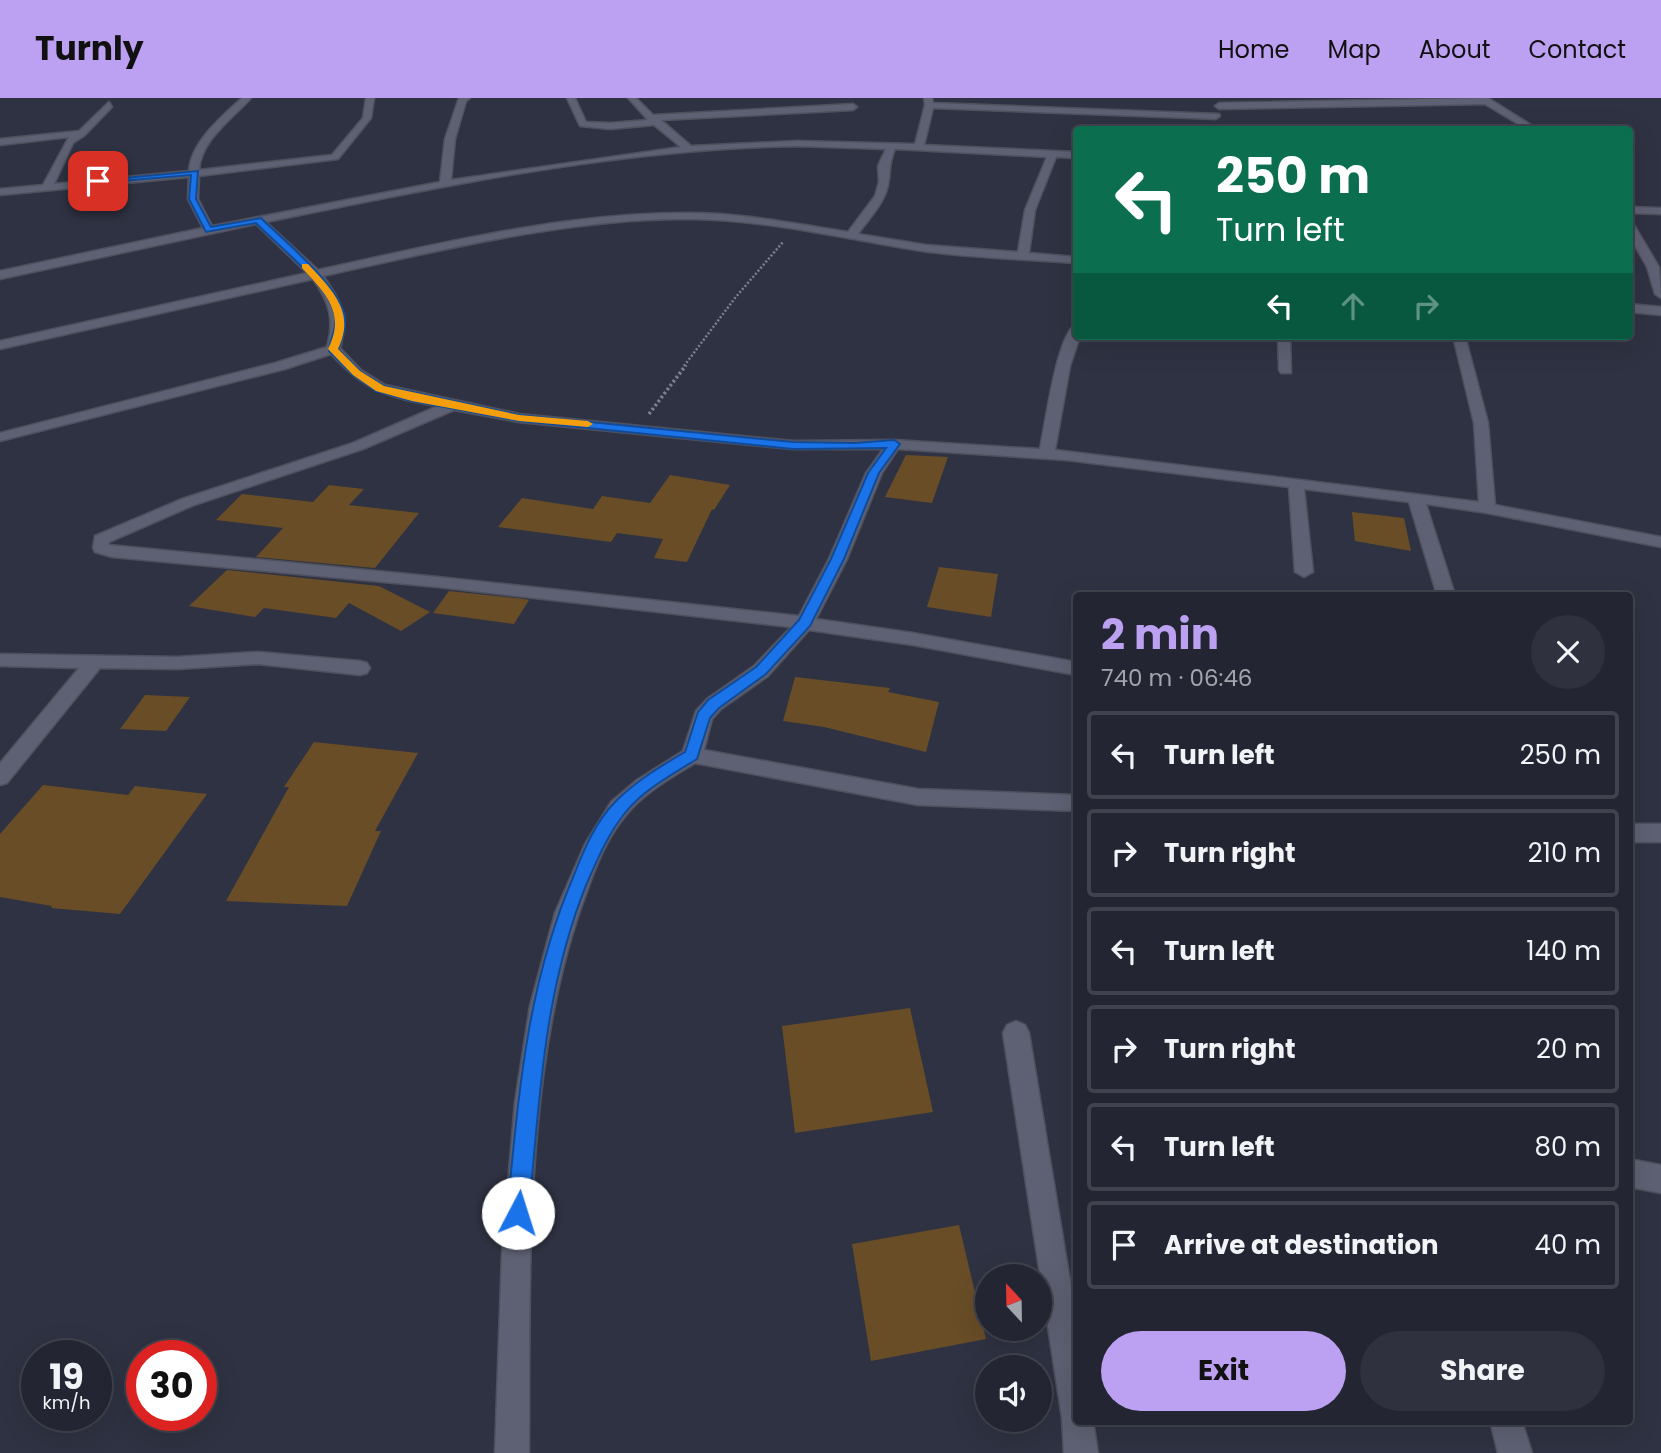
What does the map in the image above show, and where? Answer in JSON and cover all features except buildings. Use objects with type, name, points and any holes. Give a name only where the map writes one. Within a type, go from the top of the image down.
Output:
[{"type":"street","points":[[209,230],[192,199],[195,160],[218,124],[247,98]]},
{"type":"street","points":[[0,192],[335,157],[367,118],[370,98]]},
{"type":"street","points":[[445,185],[450,139],[462,100],[466,98]]},
{"type":"street","points":[[571,98],[583,124],[610,126],[655,120],[853,107]]},
{"type":"street","points":[[632,98],[642,111],[689,149]]},
{"type":"street","points":[[919,146],[929,102],[1264,107],[1484,99],[1528,126]]},
{"type":"street","points":[[48,186],[69,141],[82,133],[109,105]]},
{"type":"street","points":[[1220,107],[1221,126]]},
{"type":"street","points":[[0,142],[82,133]]},
{"type":"street","points":[[851,236],[880,196],[884,182],[883,166],[892,145]]},
{"type":"street","points":[[0,275],[258,220],[445,185],[689,149],[892,145],[1073,155]]},
{"type":"street","points":[[1023,256],[1030,210],[1053,153]]},
{"type":"street","points":[[1633,210],[1661,211]]},
{"type":"street","points":[[0,345],[447,245],[599,220],[692,216],[752,220],[926,248],[1073,260]]},
{"type":"street","points":[[0,437],[280,366],[333,349],[340,335],[340,315],[329,292],[258,220]]},
{"type":"street","points":[[1633,231],[1657,267],[1660,288]]},
{"type":"street","points":[[1633,308],[1661,311]]},
{"type":"street","points":[[1047,454],[1063,366],[1073,338]]},
{"type":"street","points":[[1284,340],[1286,370]]},
{"type":"street","points":[[1460,340],[1481,422],[1487,508]]},
{"type":"street","points":[[333,349],[356,373],[380,388],[519,418],[793,445],[894,444],[1047,454],[1487,508],[1661,542]]},
{"type":"street","points":[[453,405],[358,446],[188,502],[113,532],[101,540],[101,548],[112,552],[438,582],[805,623],[1073,667]]},
{"type":"street","points":[[512,1453],[518,1213],[531,1075],[542,1000],[566,914],[596,842],[620,806],[692,755],[703,716],[714,704],[761,671],[805,623],[838,559],[874,473],[894,444]]},
{"type":"street","points":[[1296,484],[1304,572]]},
{"type":"street","points":[[1416,498],[1445,592]]},
{"type":"street","points":[[0,660],[177,663],[258,659],[360,667]]},
{"type":"street","points":[[0,778],[94,663]]},
{"type":"street","points":[[692,755],[918,797],[1073,803]]},
{"type":"street","points":[[1633,833],[1661,833]]},
{"type":"street","points":[[1016,1033],[1073,1394]]},
{"type":"street","points":[[1633,1174],[1661,1178]]},
{"type":"street","points":[[1078,1425],[1081,1453]]},
{"type":"street","points":[[1507,1425],[1515,1453]]},
{"type":"path","points":[[638,428],[735,298],[796,227]]},
{"type":"slow traffic","points":[[305,266],[329,292],[340,315],[340,335],[333,349],[356,373],[380,388],[519,418],[588,424]]},
{"type":"route","points":[[98,181],[196,172],[192,184],[192,199],[209,230],[258,220],[329,292],[340,315],[340,335],[333,349],[356,373],[380,388],[519,418],[793,445],[894,444],[874,473],[838,559],[805,623],[761,671],[714,704],[703,716],[692,755],[620,806],[596,842],[566,914],[542,1000],[531,1075],[518,1213]]}]
